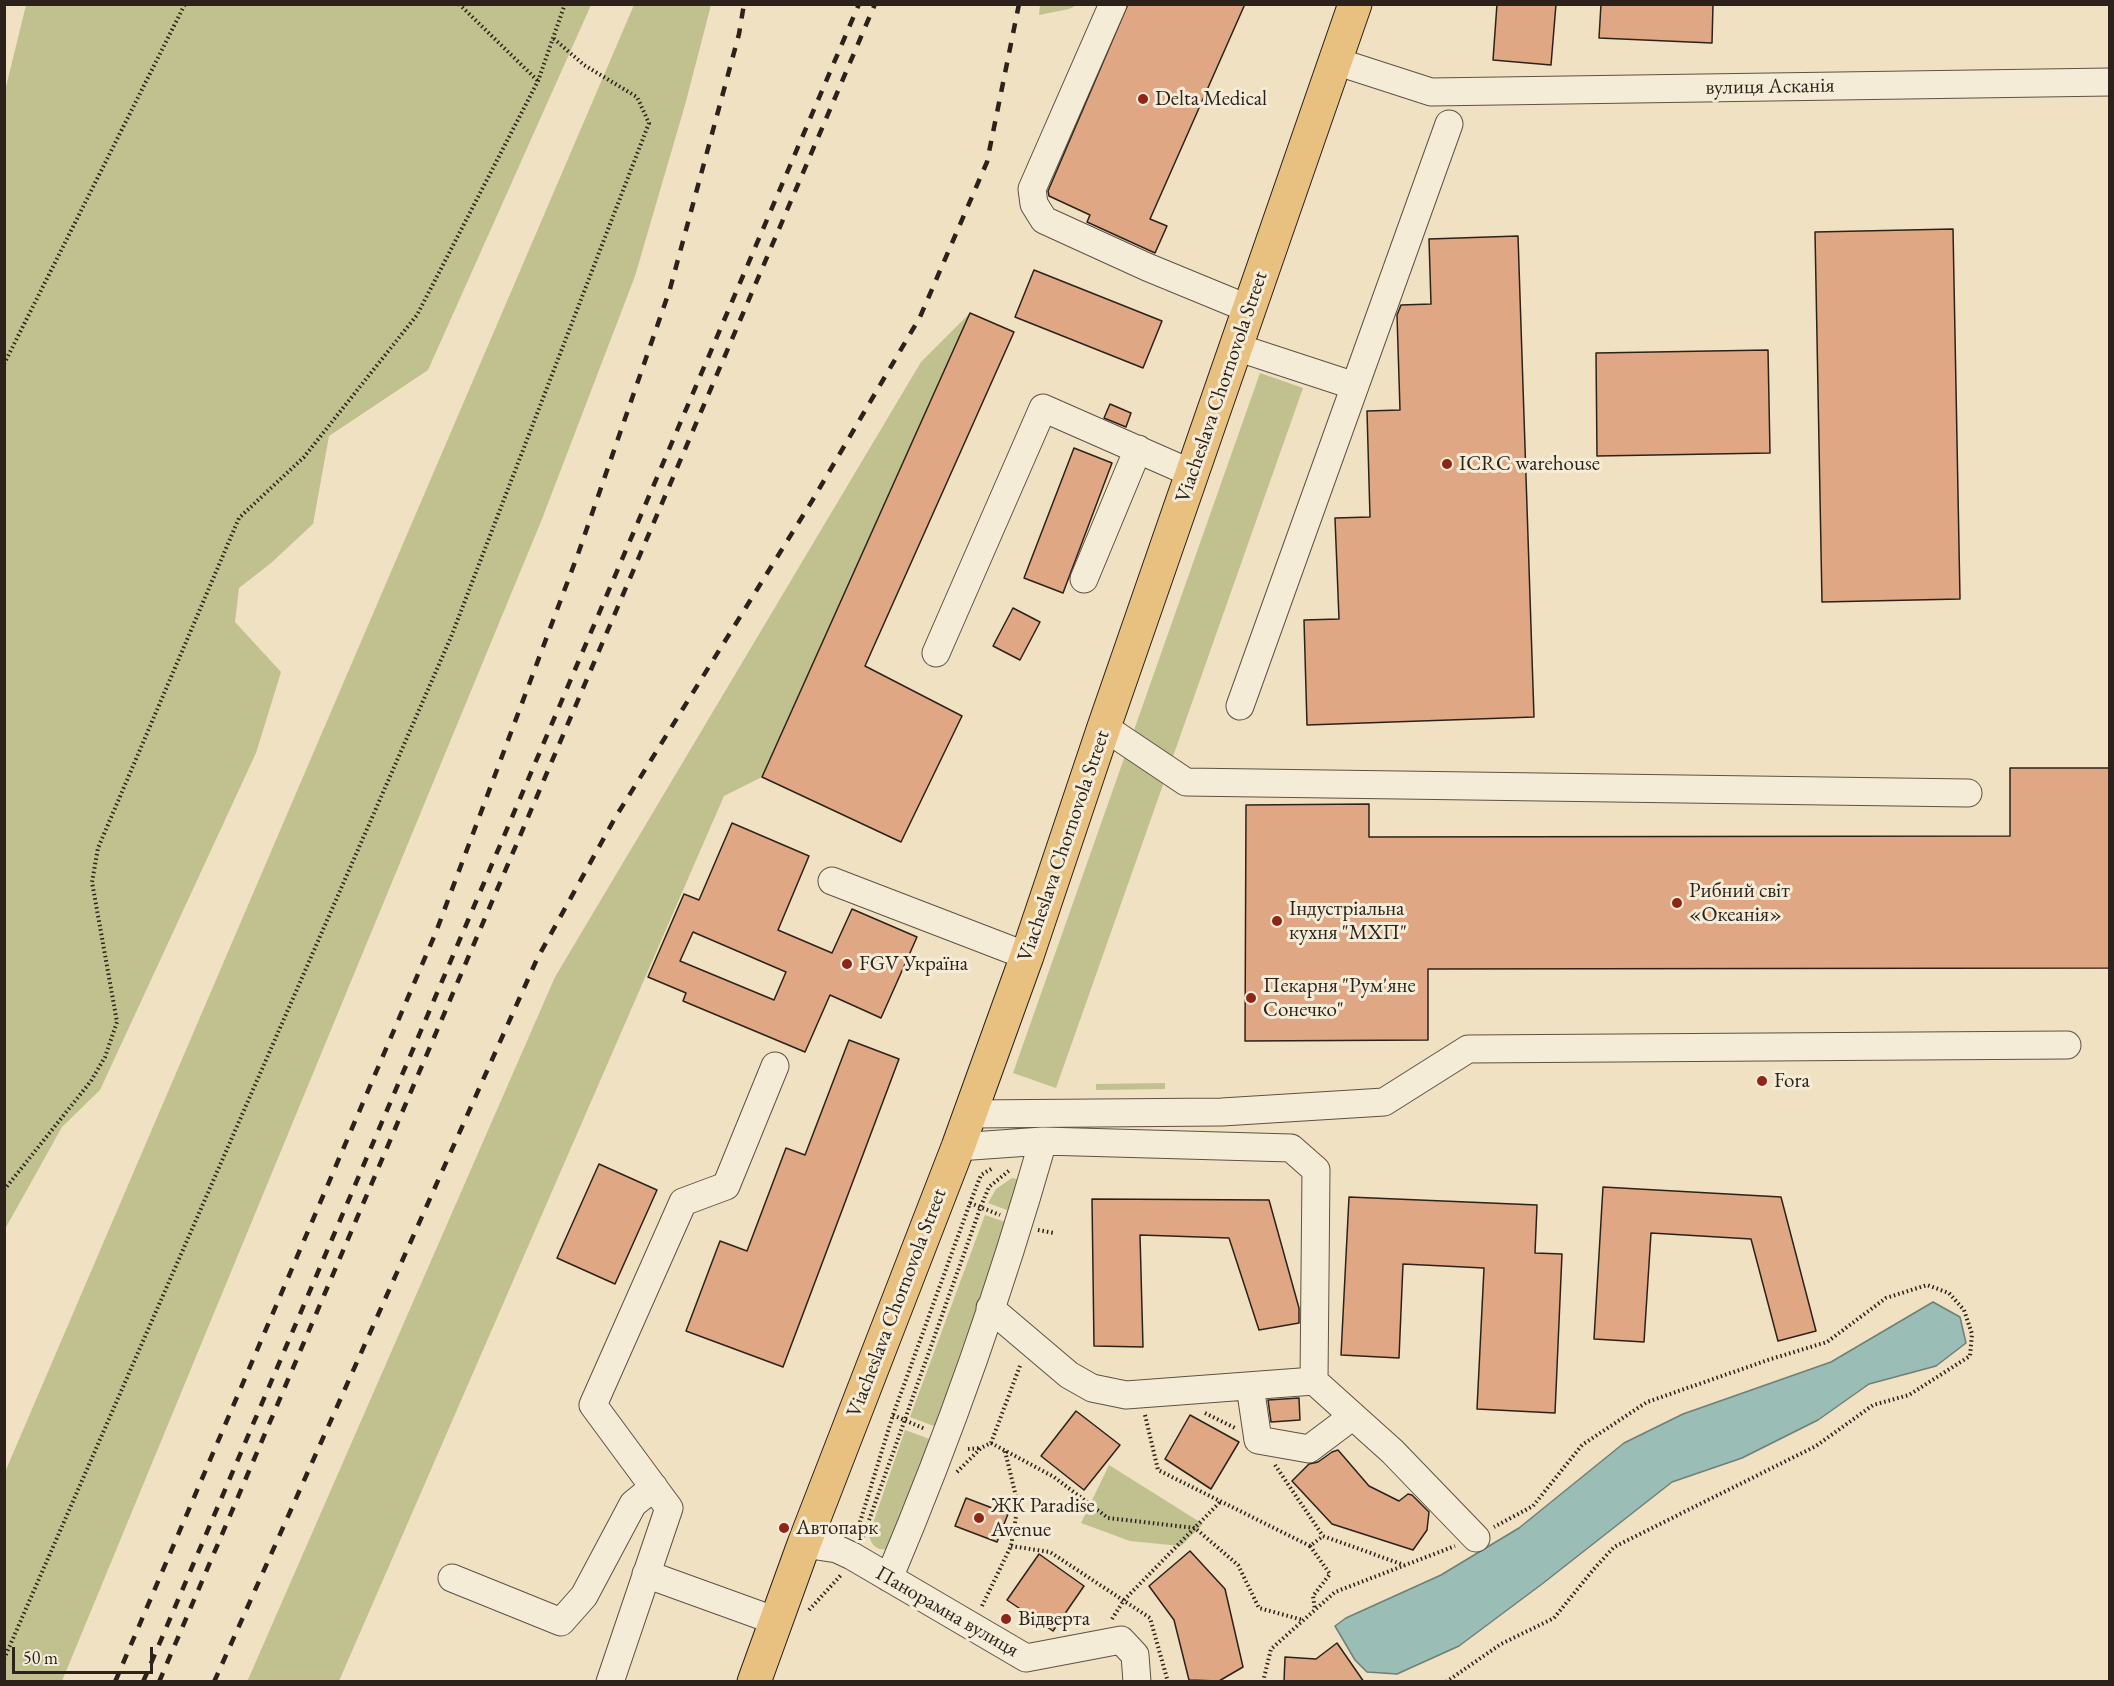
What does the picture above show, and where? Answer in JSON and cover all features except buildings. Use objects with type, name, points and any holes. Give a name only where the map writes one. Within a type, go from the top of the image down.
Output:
[{"type":"main road","name":"Viacheslava Chornovola Street","points":[[754,1682],[790,1620],[804,1544],[958,1147],[1027,956],[1191,473],[1355,4]]},
{"type":"street","points":[[1113,4],[1032,189],[1034,204],[1044,220],[1249,309]]},
{"type":"street","name":"вулиця Асканія","points":[[1335,61],[1431,92],[2109,82]]},
{"type":"street","points":[[1240,706],[1449,124]]},
{"type":"street","points":[[1236,347],[1355,386]]},
{"type":"street","points":[[936,652],[1043,408],[1191,473]]},
{"type":"street","points":[[1084,579],[1138,450]]},
{"type":"street","points":[[1104,727],[1186,782],[1968,793]]},
{"type":"street","points":[[832,881],[1027,956]]},
{"type":"street","points":[[970,1114],[1222,1112],[1384,1101],[1468,1048],[2067,1045]]},
{"type":"street","points":[[610,1682],[669,1508],[593,1405],[683,1202],[726,1186],[775,1066]]},
{"type":"street","points":[[958,1147],[1043,1141],[1292,1148],[1316,1170],[1314,1382]]},
{"type":"street","points":[[889,1578],[945,1438],[1020,1224],[1043,1141]]},
{"type":"street","points":[[990,1308],[1069,1375],[1092,1388],[1126,1395],[1314,1382],[1393,1452],[1476,1538]]},
{"type":"street","points":[[1250,1386],[1258,1440],[1309,1449],[1353,1416]]},
{"type":"street","points":[[452,1578],[561,1622],[584,1596],[633,1504],[654,1487]]},
{"type":"street","points":[[804,1544],[845,1554]]},
{"type":"street","name":"Панорамна вулиця","points":[[845,1554],[1026,1658],[1121,1640],[1135,1655],[1137,1682]]},
{"type":"street","points":[[646,1574],[790,1620]]},
{"type":"path","points":[[4,364],[185,4]]},
{"type":"path","points":[[459,4],[538,81]]},
{"type":"path","points":[[5,1187],[91,1081],[105,1057],[117,1022],[92,882],[98,848],[239,518],[304,457],[417,315],[538,81],[565,4]]},
{"type":"path","points":[[4,1659],[451,637],[649,123],[637,97],[584,65],[553,38]]},
{"type":"path","points":[[790,1620],[809,1608],[845,1554],[858,1524],[893,1414],[981,1175],[1005,1161],[1010,1143]]},
{"type":"path","points":[[970,1203],[1007,1218]]},
{"type":"path","points":[[864,1544],[863,1537],[981,1206]]},
{"type":"path","points":[[1035,1229],[1054,1233]]},
{"type":"path","points":[[1263,1682],[1271,1649],[1335,1592],[1476,1538],[1533,1506],[1582,1445],[1647,1402],[1827,1342],[1886,1298],[1927,1285],[1949,1293],[1964,1310],[1972,1334],[1970,1356],[1908,1395],[1873,1406],[1816,1446],[1614,1547],[1554,1618],[1502,1644],[1446,1682]]},
{"type":"path","points":[[968,1449],[981,1449],[991,1443],[1029,1341]]},
{"type":"path","points":[[1140,1394],[1158,1470],[1310,1546],[1330,1574],[1313,1596],[1315,1610]]},
{"type":"path","points":[[893,1414],[930,1431]]},
{"type":"path","points":[[991,1443],[1054,1477],[1108,1518],[1195,1528],[1238,1565],[1259,1608],[1304,1620]]},
{"type":"path","points":[[982,1606],[1011,1546],[1018,1505],[1004,1451]]},
{"type":"path","points":[[1102,1622],[1112,1619],[1124,1600],[1221,1501]]},
{"type":"path","points":[[1310,1546],[1323,1536],[1404,1565]]},
{"type":"path","points":[[1011,1546],[1050,1552],[1124,1600]]},
{"type":"path","points":[[972,1600],[992,1612]]},
{"type":"green space","points":[[1040,4],[1077,5],[1069,9],[1039,15]]},
{"type":"green space","points":[[26,5],[591,5],[428,370],[329,436],[313,524],[271,563],[239,588],[235,622],[281,672],[256,753],[100,1090],[62,1127],[5,1229],[4,95]]},
{"type":"green space","points":[[634,5],[711,5],[685,105],[635,276],[542,519],[62,1681],[5,1681],[5,1472]]},
{"type":"green space","points":[[970,313],[762,777],[724,796],[339,1681],[247,1682],[555,977],[921,362]]},
{"type":"green space","points":[[1260,373],[1303,388],[1056,1088],[1013,1073]]},
{"type":"green space","points":[[1165,1083],[1165,1089],[1096,1090],[1096,1084]]},
{"type":"green space","points":[[1012,1178],[1027,1181],[1015,1213],[988,1203],[996,1189]]},
{"type":"green space","points":[[985,1215],[1014,1225],[939,1428],[910,1417]]},
{"type":"green space","points":[[905,1430],[935,1441],[926,1450],[890,1550],[882,1549],[874,1545],[869,1535]]},
{"type":"green space","points":[[1109,1465],[1203,1524],[1181,1546],[1130,1541],[1081,1523]]},
{"type":"water","points":[[1933,1302],[1960,1317],[1966,1343],[1936,1366],[1869,1384],[1818,1420],[1742,1458],[1672,1482],[1459,1646],[1397,1674],[1367,1672],[1355,1660],[1335,1626],[1346,1618],[1441,1575],[1519,1528],[1624,1443],[1683,1414],[1831,1362]]},
{"type":"railway","points":[[115,1682],[436,932],[578,554],[670,289],[739,34],[744,4]]},
{"type":"railway","points":[[143,1682],[859,4]]},
{"type":"railway","points":[[159,1682],[875,4]]},
{"type":"railway","points":[[214,1682],[537,959],[615,818],[812,501],[920,317],[987,162],[1019,4]]},
{"type":"place","name":"Delta Medical","points":[[1143,99]]},
{"type":"place","name":"ICRC warehouse","points":[[1447,464]]},
{"type":"place","name":"Рибний світ «Океанія»","points":[[1677,903]]},
{"type":"place","name":"Індустріальна кухня \"МХП\"","points":[[1277,921]]},
{"type":"place","name":"FGV Україна","points":[[847,964]]},
{"type":"place","name":"Пекарня \"Рум'яне Сонечко\"","points":[[1251,998]]},
{"type":"place","name":"Fora","points":[[1762,1081]]},
{"type":"place","name":"ЖК Paradise Avenue","points":[[979,1518]]},
{"type":"place","name":"Автопарк","points":[[784,1528]]},
{"type":"place","name":"Відверта","points":[[1006,1619]]}]
